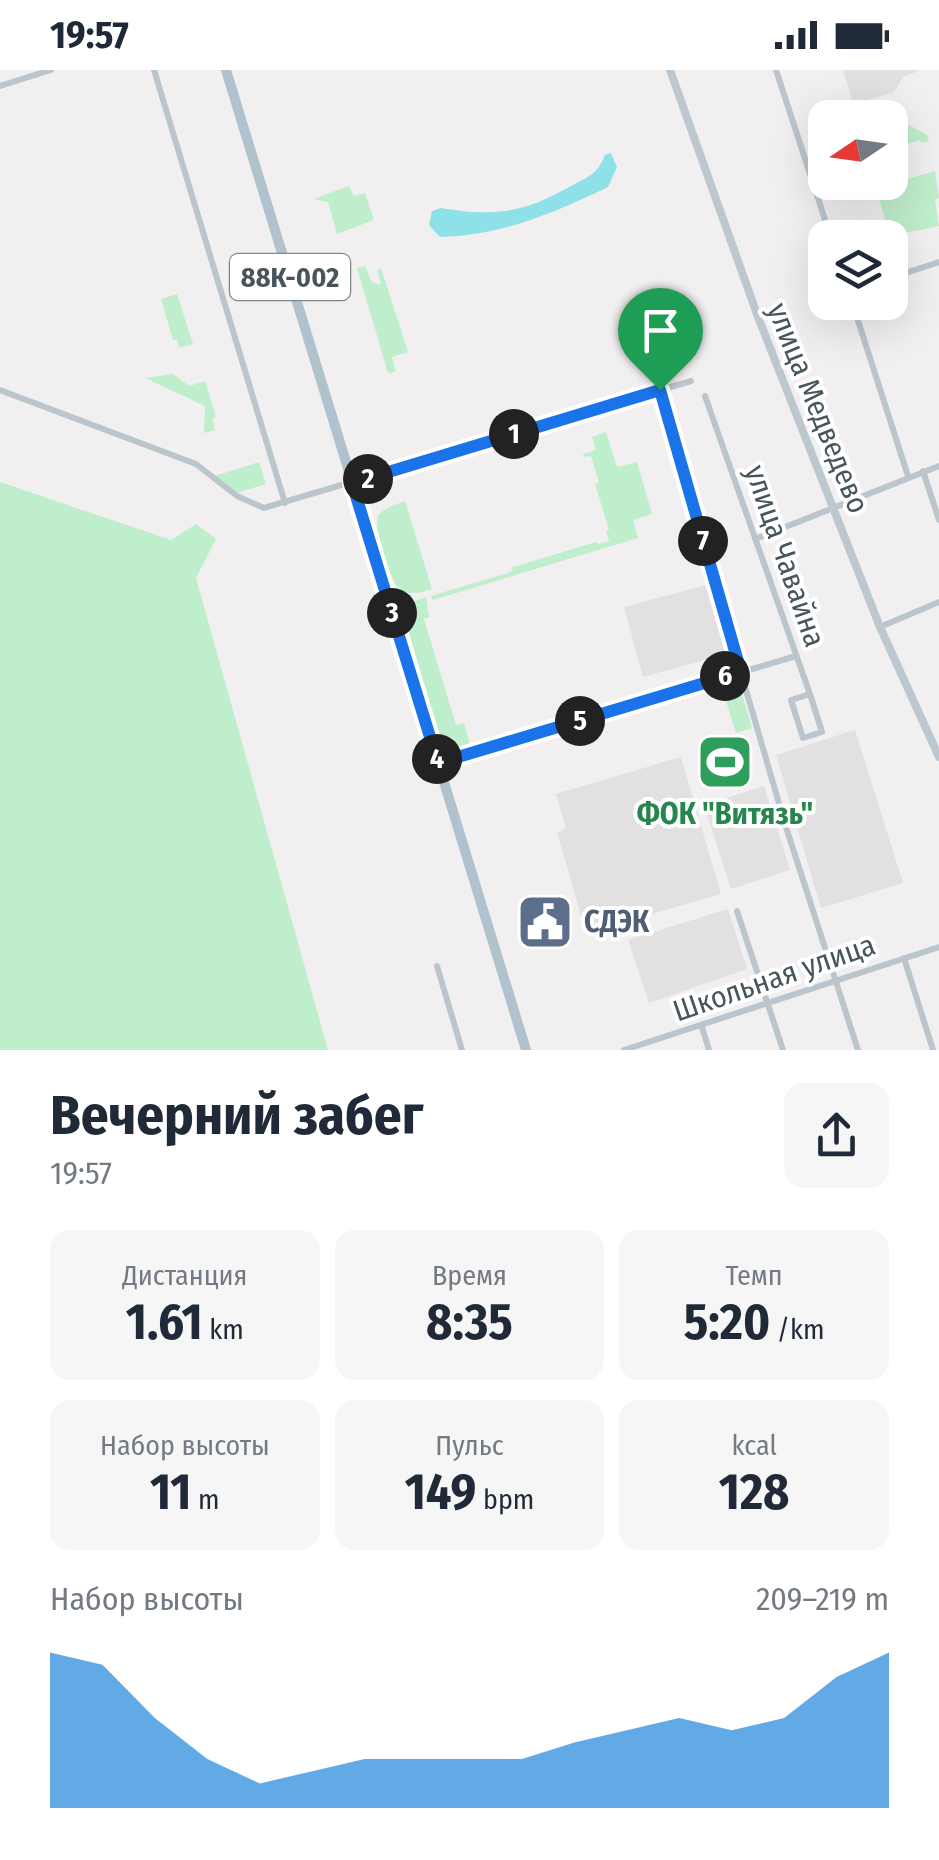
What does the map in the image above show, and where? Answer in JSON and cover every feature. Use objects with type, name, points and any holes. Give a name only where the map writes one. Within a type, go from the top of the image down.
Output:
[{"type":"main road","name":"88К-002","points":[[226,70],[526,1050]]},
{"type":"street","points":[[0,86],[51,70]]},
{"type":"street","points":[[154,70],[285,504]]},
{"type":"street","name":"улица Медведево","points":[[670,70],[758,317],[880,628],[939,757]]},
{"type":"street","points":[[776,70],[825,220]]},
{"type":"street","points":[[908,272],[939,262]]},
{"type":"street","points":[[858,320],[908,476]]},
{"type":"street","points":[[0,390],[187,461],[264,508],[692,381]]},
{"type":"street","points":[[660,390],[741,672],[858,1050]]},
{"type":"street","name":"улица Чавайна","points":[[706,396],[810,694],[822,732],[803,738],[791,700],[810,694]]},
{"type":"street","points":[[755,539],[939,466]]},
{"type":"street","points":[[923,471],[939,520]]},
{"type":"street","points":[[880,628],[939,602]]},
{"type":"street","points":[[438,763],[796,656]]},
{"type":"street","points":[[737,911],[782,1050]]},
{"type":"street","name":"Школьная улица","points":[[624,1050],[647,1047],[939,948]]},
{"type":"street","points":[[904,958],[933,1050]]},
{"type":"street","points":[[437,966],[462,1050]]},
{"type":"street","points":[[702,1027],[708,1050]]},
{"type":"shaded area","points":[[843,70],[922,70],[904,76],[894,92],[852,100]]},
{"type":"shaded area","points":[[706,585],[725,654],[643,677],[624,607]]},
{"type":"shaded area","points":[[855,730],[903,883],[821,908],[776,755]]},
{"type":"shaded area","points":[[681,757],[721,894],[586,933],[557,832],[566,829],[556,794]]},
{"type":"shaded area","points":[[764,786],[790,870],[731,889],[704,805]]},
{"type":"shaded area","points":[[728,909],[747,969],[649,1003],[628,940]]},
{"type":"green space","points":[[908,125],[927,135],[929,141],[908,144]]},
{"type":"green space","points":[[935,171],[939,226],[908,232],[908,220],[885,220],[880,200],[908,200],[908,179]]},
{"type":"green space","points":[[349,186],[354,196],[365,193],[374,220],[337,234],[328,202],[313,199]]},
{"type":"green space","points":[[365,266],[372,283],[381,284],[377,270],[381,268],[408,352],[392,357],[396,372],[388,373],[357,268]]},
{"type":"green space","points":[[177,294],[193,344],[180,348],[177,340],[173,340],[161,299]]},
{"type":"green space","points":[[173,374],[189,386],[205,381],[216,417],[212,419],[215,430],[204,433],[205,406],[145,378]]},
{"type":"green space","points":[[606,432],[617,467],[637,462],[652,514],[633,520],[638,538],[433,600],[431,596],[511,572],[513,567],[609,541],[595,484],[599,482],[591,456],[583,454],[596,450],[592,437]]},
{"type":"green space","points":[[259,462],[266,484],[237,493],[215,476]]},
{"type":"green space","points":[[0,482],[171,540],[196,524],[216,539],[196,578],[328,1050],[0,1050]]},
{"type":"green space","points":[[405,501],[432,589],[417,593],[405,592],[397,586],[378,531],[380,513]]},
{"type":"green space","points":[[426,597],[429,617],[424,619],[456,725],[464,723],[471,748],[449,755],[443,750],[405,619],[411,602]]},
{"type":"green space","points":[[739,683],[752,728],[736,733],[722,688]]},
{"type":"water","points":[[611,153],[617,167],[608,187],[547,214],[505,228],[462,236],[440,237],[429,225],[432,211],[441,208],[493,212],[538,202],[592,174],[605,155]]},
{"type":"place","name":"ФОК \"Витязь\"","points":[[725,762]]},
{"type":"place","name":"СДЭК","points":[[545,922]]},
{"type":"route","points":[[660,390],[741,672],[438,763],[352,483],[660,390]]}]
